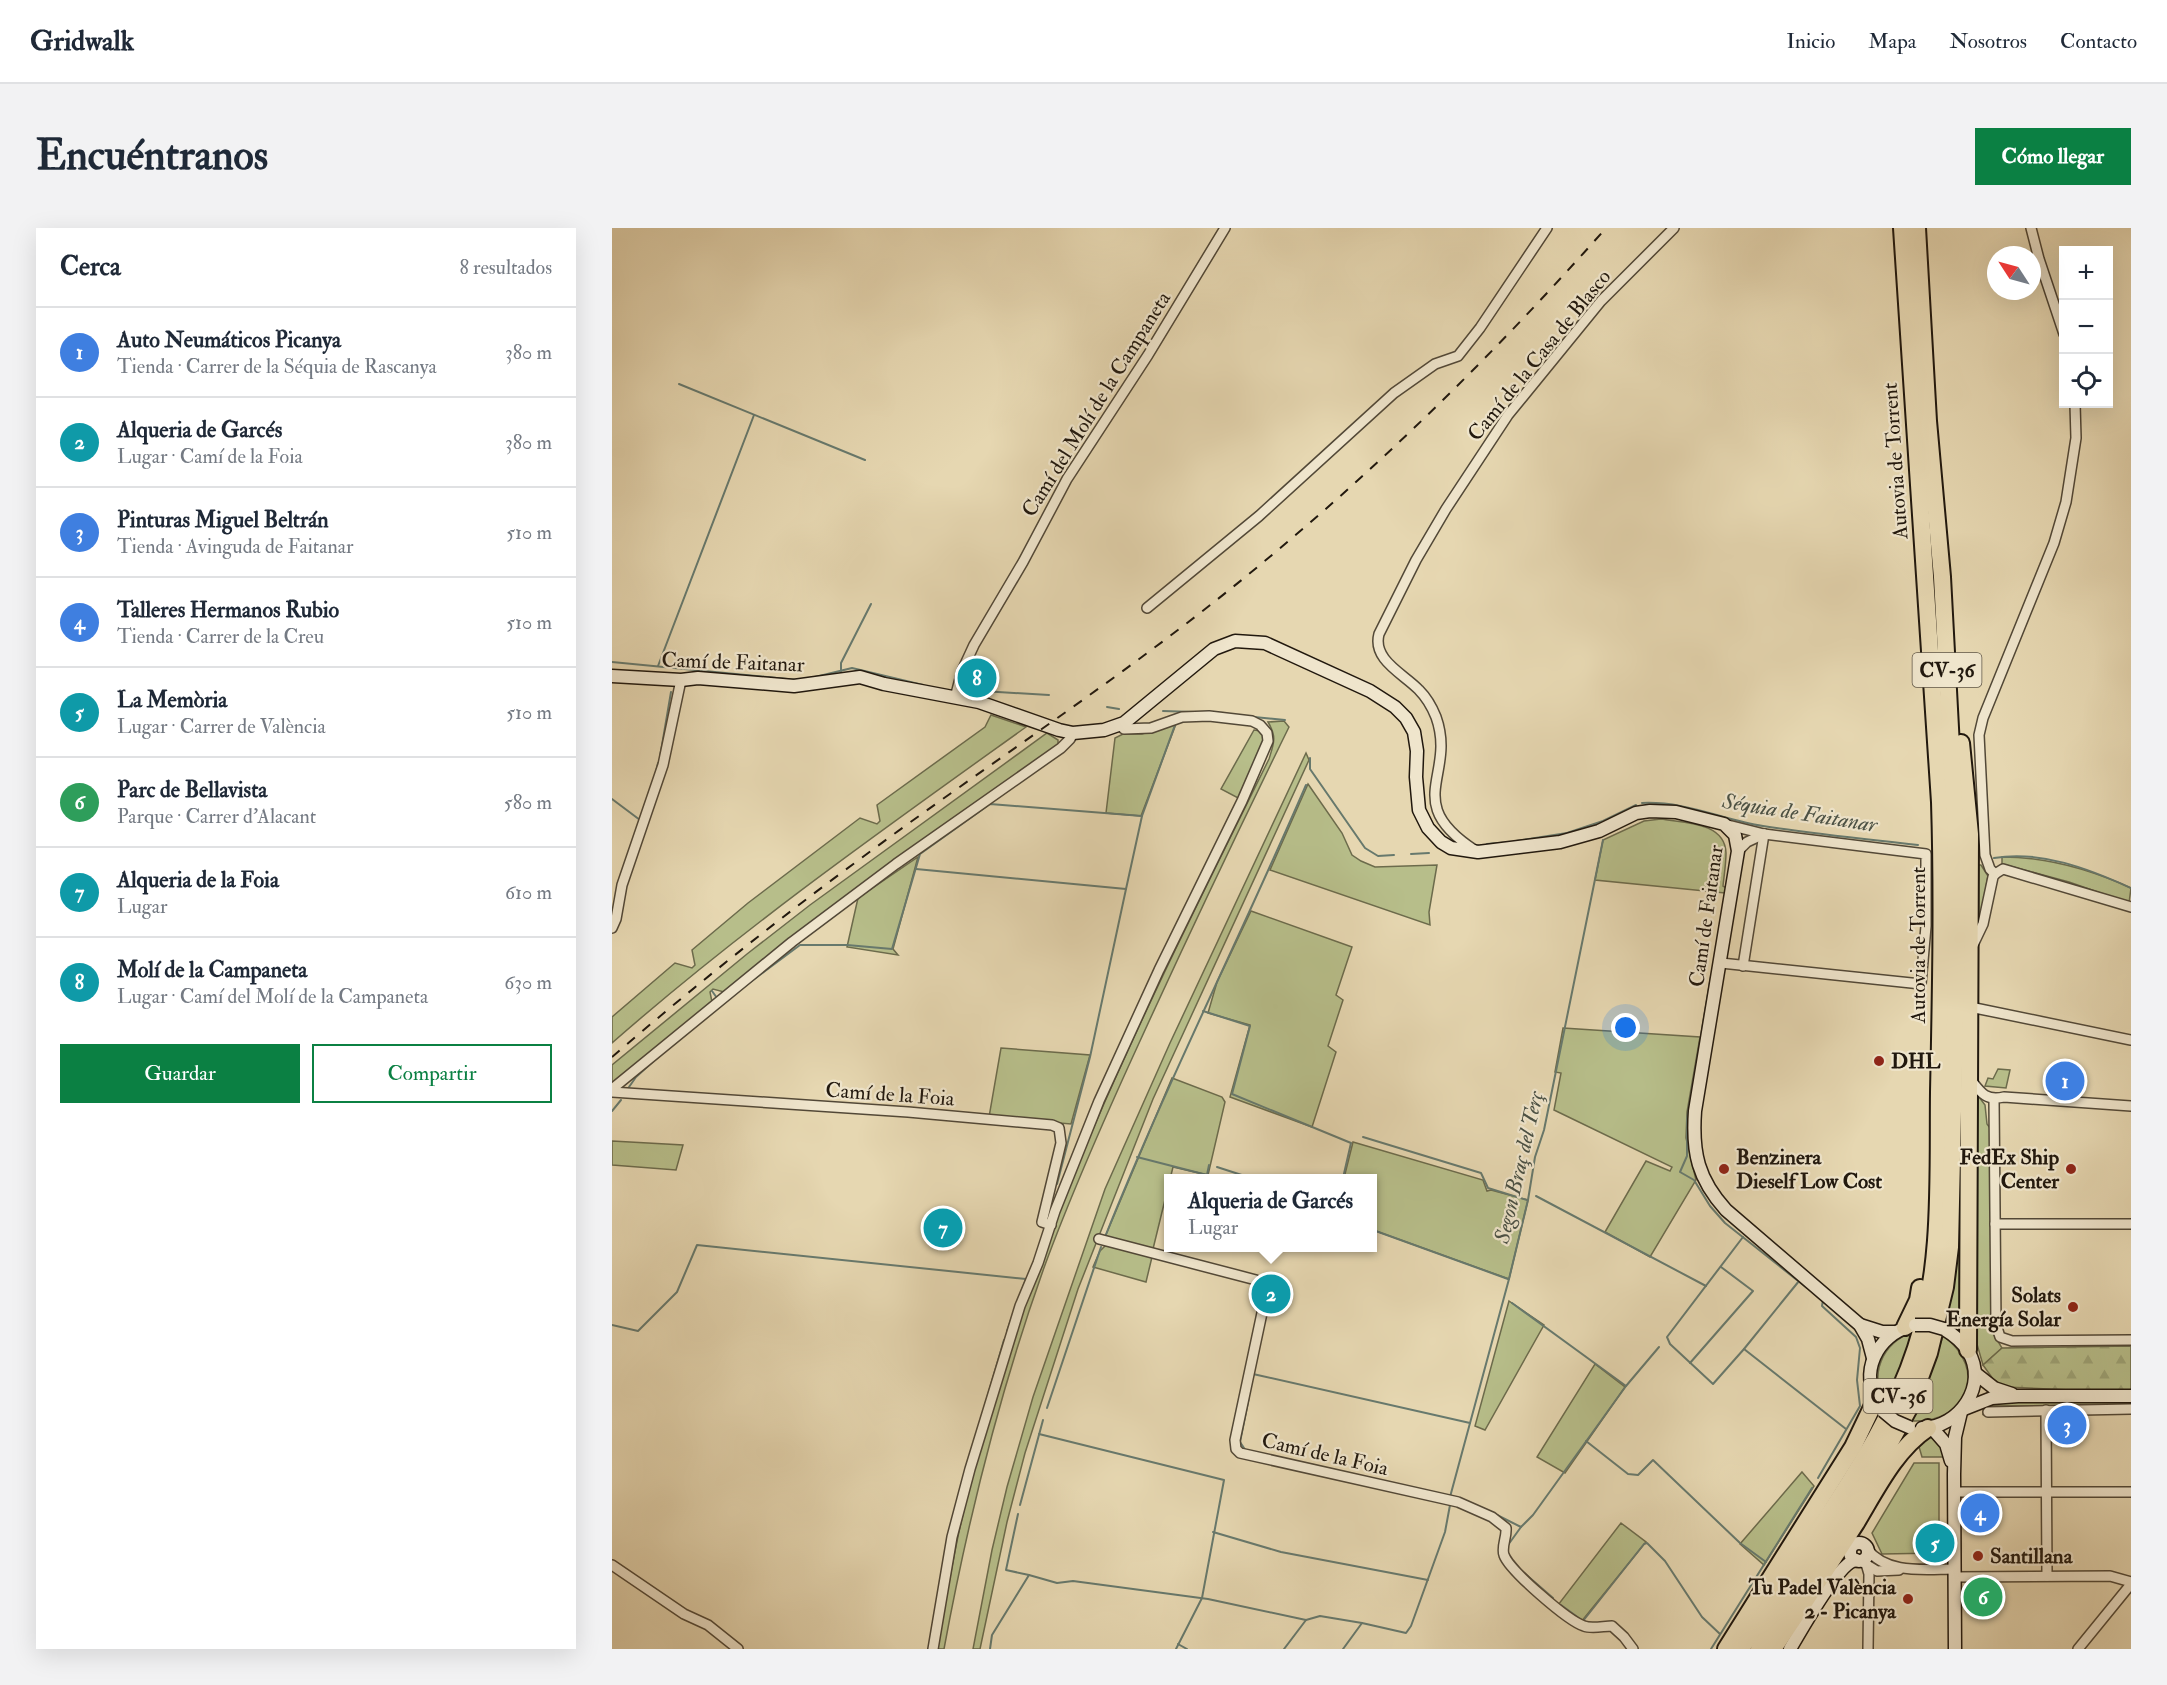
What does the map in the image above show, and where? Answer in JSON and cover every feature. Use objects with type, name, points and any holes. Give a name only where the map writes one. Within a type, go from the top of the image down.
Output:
[{"type":"highway","name":"Autovia de Torrent","points":[[1742,1649],[1866,1457],[1895,1402],[1917,1347],[1931,1284],[1936,1244],[1941,943],[1940,802],[1902,228]]},
{"type":"highway","name":"Autovia de Torrent","points":[[1759,1649],[1878,1464],[1908,1410],[1929,1353],[1945,1287],[1951,1236],[1957,931],[1955,822],[1942,577],[1928,421],[1917,228]]},
{"type":"highway","points":[[1942,577],[1970,834],[1968,1350]]},
{"type":"highway","points":[[1905,1328],[1918,1300],[1926,1244],[1930,1096],[1941,943]]},
{"type":"highway","points":[[1726,1649],[1880,1405]]},
{"type":"highway","points":[[1773,1649],[1888,1472],[1908,1445],[1930,1428]]},
{"type":"street","name":"Camí del Molí de la Campaneta","points":[[955,699],[962,671],[974,645],[1023,562],[1067,479],[1148,355],[1225,228]]},
{"type":"street","points":[[1147,608],[1259,516],[1394,393],[1435,364],[1458,356],[1480,328],[1547,228]]},
{"type":"street","name":"Camí de la Casa de Blasco","points":[[1478,852],[1458,838],[1444,824],[1436,810],[1434,799],[1441,741],[1438,724],[1428,700],[1419,689],[1383,657],[1378,648],[1379,634],[1428,539],[1508,415],[1601,301],[1674,228]]},
{"type":"street","points":[[2031,228],[2059,319]]},
{"type":"street","points":[[1995,874],[1990,869],[1985,855],[1979,735],[1983,718],[2054,543],[2066,502],[2076,438],[2074,408]]},
{"type":"street","name":"Camí de Faitanar","points":[[612,676],[681,680],[698,678],[794,686],[860,677],[955,699],[979,702],[1073,733],[1104,730],[1120,725],[1214,649],[1235,641],[1264,643],[1370,691],[1395,707],[1406,718],[1414,732],[1418,751],[1417,799],[1419,810],[1428,828],[1441,842],[1451,848],[1478,852],[1560,842],[1599,831],[1636,813],[1650,811],[1676,812],[1724,824],[1735,835],[1738,851],[1695,1111],[1694,1144],[1700,1171],[1710,1191],[1726,1210],[1860,1325],[1868,1339],[1873,1358]]},
{"type":"street","points":[[612,928],[616,919],[622,885],[663,762],[681,680]]},
{"type":"street","points":[[933,1649],[952,1537],[969,1469],[1008,1337],[1099,1101],[1159,970],[1242,801],[1268,741],[1267,733],[1260,725],[1252,721],[1222,717],[1182,717],[1142,730],[1125,729],[1120,725]]},
{"type":"street","points":[[612,1090],[792,942],[896,864],[1061,748],[1073,733]]},
{"type":"street","points":[[1721,963],[1921,984],[1926,926],[1926,854],[1764,834],[1724,824]]},
{"type":"street","name":"Camí de Faitanar","points":[[1743,966],[1764,834]]},
{"type":"street","points":[[1738,851],[1747,842],[1764,834]]},
{"type":"street","points":[[1969,952],[1983,924],[1993,877],[2003,869],[2131,907]]},
{"type":"street","points":[[1970,1007],[2131,1040]]},
{"type":"street","points":[[1968,1075],[1984,1095],[1994,1099],[2004,1097],[2131,1106]]},
{"type":"street","name":"Camí de la Foia","points":[[612,1090],[1052,1125],[1059,1128],[1061,1143],[1042,1222],[1051,1225]]},
{"type":"street","points":[[1994,1099],[1996,1324],[2000,1337],[2012,1341],[2131,1340]]},
{"type":"street","points":[[1995,1224],[2131,1224]]},
{"type":"street","name":"Camí de la Foia","points":[[1099,1239],[1256,1280],[1264,1287],[1262,1313],[1235,1440],[1236,1449],[1240,1453],[1458,1502],[1492,1517],[1506,1528],[1507,1535],[1503,1551],[1507,1562],[1535,1590],[1584,1627],[1612,1626],[1624,1636],[1633,1649]]},
{"type":"street","points":[[1955,1649],[1955,1437],[1962,1410],[1972,1392],[1975,1373],[1968,1350],[1957,1337],[1930,1324],[1905,1328],[1880,1345],[1873,1358],[1871,1376],[1880,1405],[1895,1420],[1909,1427],[1930,1428],[1948,1422],[1962,1410],[1992,1398],[2131,1396]]},
{"type":"street","name":"Camí de Faitanar","points":[[1860,1325],[1882,1332],[1905,1328]]},
{"type":"street","points":[[1975,1373],[1994,1388],[2018,1396]]},
{"type":"street","points":[[1988,1412],[2131,1409]]},
{"type":"street","points":[[2046,1410],[2048,1576]]},
{"type":"street","points":[[1930,1428],[1946,1444],[1954,1474]]},
{"type":"street","points":[[1954,1492],[2131,1492]]},
{"type":"street","points":[[1856,1524],[1857,1535],[1880,1562],[1904,1569],[1954,1573],[2110,1576],[2131,1583],[2078,1649]]},
{"type":"street","points":[[1790,1649],[1851,1547],[1858,1543],[1865,1547]]},
{"type":"street","points":[[1851,1547],[1850,1555],[1876,1571],[1904,1569]]},
{"type":"street","points":[[1861,1563],[1866,1557],[1865,1547]]},
{"type":"street","points":[[1828,1587],[1844,1566],[1852,1560],[1861,1563],[1869,1574],[1868,1649]]},
{"type":"street","points":[[612,1565],[684,1614],[708,1625],[738,1649]]},
{"type":"green space","points":[[991,715],[1026,727],[763,919],[612,1043],[612,1017],[675,963],[692,968],[695,965],[692,950],[748,903],[860,818],[877,824],[880,821],[877,805],[985,727]]},
{"type":"green space","points":[[1284,721],[1289,727],[1213,884],[1102,1124],[1045,1265],[1014,1359],[987,1455],[944,1649],[937,1649],[969,1490],[1027,1298],[1052,1231],[1093,1129],[1135,1035],[1269,759],[1274,740],[1268,722]]},
{"type":"green space","points":[[1176,724],[1141,816],[1106,813],[1115,738],[1123,734],[1142,734]]},
{"type":"green space","points":[[1254,730],[1261,731],[1267,745],[1240,799],[1221,789]]},
{"type":"green space","points":[[1047,733],[1058,740],[1058,744],[1051,751],[977,802],[724,992],[713,989],[710,992],[712,1002],[612,1086],[612,1065],[747,954],[810,905]]},
{"type":"green space","points":[[1306,753],[1309,760],[1153,1099],[1078,1289],[1025,1453],[1007,1522],[980,1649],[973,1649],[1007,1487],[1033,1397],[1105,1189],[1170,1043]]},
{"type":"green space","points":[[1308,784],[1342,833],[1352,855],[1361,861],[1375,867],[1437,865],[1429,912],[1430,925],[1270,870]]},
{"type":"green space","points":[[1661,819],[1702,826],[1719,835],[1726,853],[1723,886],[1728,889],[1725,893],[1595,880],[1603,840],[1644,821]]},
{"type":"green space","points":[[918,857],[893,949],[898,955],[847,947],[858,898]]},
{"type":"green space","points":[[2002,857],[2036,859],[2068,865],[2100,875],[2131,888],[2129,903],[2069,882],[2002,864]]},
{"type":"green space","points":[[1974,865],[1981,865],[1988,876],[1978,922]]},
{"type":"green space","points":[[1251,911],[1352,947],[1336,995],[1343,1000],[1328,1046],[1336,1052],[1312,1127],[1230,1097],[1250,1025],[1208,1013],[1217,982]]},
{"type":"green space","points":[[1563,1028],[1700,1037],[1687,1112],[1686,1138],[1696,1180],[1650,1257],[1605,1232],[1646,1161],[1670,1171],[1672,1167],[1554,1110],[1561,1073],[1555,1072]]},
{"type":"green space","points":[[1001,1048],[1090,1055],[1071,1124],[989,1117]]},
{"type":"green space","points":[[1998,1069],[2010,1070],[2006,1088],[1985,1086],[1988,1078],[1993,1079]]},
{"type":"green space","points":[[1172,1078],[1222,1097],[1225,1102],[1208,1174],[1173,1167],[1171,1174],[1164,1174],[1164,1204],[1153,1249],[1105,1237]]},
{"type":"green space","points":[[1973,1089],[1985,1105],[1987,1124],[1990,1128],[1993,1333],[2002,1348],[1983,1365],[1972,1327]]},
{"type":"green space","points":[[1962,1124],[1959,1323],[1947,1316],[1955,1271]]},
{"type":"green space","points":[[612,1141],[683,1145],[676,1170],[612,1165]]},
{"type":"green space","points":[[1353,1142],[1483,1180],[1487,1191],[1491,1190],[1528,1200],[1509,1279],[1377,1231],[1377,1174],[1345,1174]]},
{"type":"green space","points":[[1106,1245],[1152,1257],[1146,1282],[1093,1267],[1100,1251]]},
{"type":"green space","points":[[1509,1301],[1544,1325],[1485,1430],[1475,1426]]},
{"type":"green space","points":[[1913,1332],[1910,1345],[1886,1403],[1878,1382],[1881,1361],[1893,1344]]},
{"type":"green space","points":[[1943,1336],[1957,1349],[1965,1364],[1968,1378],[1966,1392],[1947,1414],[1931,1420],[1911,1421],[1925,1390]]},
{"type":"green space","points":[[2131,1346],[2131,1390],[2005,1387],[1993,1379],[1983,1365],[2002,1348]]},
{"type":"green space","points":[[1595,1364],[1625,1387],[1565,1473],[1537,1457]]},
{"type":"green space","points":[[1994,1402],[2131,1402],[2131,1406],[1993,1406],[1983,1414],[1983,1411]]},
{"type":"green space","points":[[1928,1436],[1938,1441],[1945,1457],[1922,1457],[1917,1440]]},
{"type":"green space","points":[[1914,1463],[1939,1463],[1939,1553],[1882,1554],[1872,1533]]},
{"type":"green space","points":[[1802,1472],[1814,1486],[1764,1565],[1740,1544]]},
{"type":"green space","points":[[1621,1523],[1646,1542],[1581,1622],[1558,1605]]},
{"type":"green space","points":[[1997,1585],[1997,1603],[1969,1604],[1970,1590],[1974,1586]]},
{"type":"waterway","points":[[679,384],[865,460]]},
{"type":"waterway","points":[[658,666],[754,415]]},
{"type":"waterway","points":[[841,671],[841,663],[871,604]]},
{"type":"waterway","name":"Séquia de Faitanar","points":[[612,662],[797,680]]},
{"type":"waterway","name":"Séquia de Faitanar","points":[[811,678],[852,668],[923,685]]},
{"type":"waterway","name":"Séquia de Faitanar","points":[[966,690],[1049,695]]},
{"type":"waterway","points":[[660,757],[671,692]]},
{"type":"waterway","name":"Séquia de Faitanar","points":[[1107,707],[1119,709]]},
{"type":"waterway","name":"Séquia de Faitanar","points":[[1163,711],[1225,713]]},
{"type":"waterway","name":"Séquia de Faitanar","points":[[1254,717],[1285,720]]},
{"type":"waterway","points":[[737,992],[800,945],[847,945],[892,949],[920,854],[990,804],[1142,816],[1175,725]]},
{"type":"waterway","name":"Séquia de Faitanar","points":[[1310,758],[1310,769],[1365,848],[1378,856],[1394,855]]},
{"type":"waterway","points":[[656,772],[658,763]]},
{"type":"waterway","points":[[1105,1237],[1153,1123],[1306,785]]},
{"type":"waterway","points":[[612,799],[640,820]]},
{"type":"waterway","name":"Séquia de Faitanar","points":[[1642,803],[1673,805],[1763,826],[1918,845]]},
{"type":"waterway","name":"Séquia de Faitanar","points":[[1516,841],[1567,833],[1603,821],[1636,805]]},
{"type":"waterway","points":[[916,869],[1126,889],[1142,816]]},
{"type":"waterway","name":"Segon Braç del Terç","points":[[1450,1497],[1528,1200],[1535,1157],[1544,1130],[1603,840]]},
{"type":"waterway","name":"Séquia de Faitanar","points":[[1487,844],[1511,842]]},
{"type":"waterway","name":"Séquia de Faitanar","points":[[1411,854],[1429,853]]},
{"type":"waterway","name":"Séquia de Faitanar","points":[[1994,858],[2012,856],[2047,859],[2082,868],[2131,888]]},
{"type":"waterway","points":[[1057,1184],[1090,1057],[1126,889]]},
{"type":"waterway","points":[[1711,976],[1687,1119],[1687,1156],[1680,1172],[1694,1180],[1710,1206],[1725,1223],[1807,1288]]},
{"type":"waterway","points":[[712,991],[717,998]]},
{"type":"waterway","points":[[1203,1011],[1250,1026],[1232,1094],[1351,1143],[1344,1174]]},
{"type":"waterway","points":[[629,1087],[636,1077],[658,1057]]},
{"type":"waterway","points":[[612,1111],[621,1100]]},
{"type":"waterway","points":[[1363,1137],[1481,1173],[1488,1188],[1527,1200]]},
{"type":"waterway","points":[[1137,1157],[1203,1174]]},
{"type":"waterway","points":[[1207,1174],[1209,1165]]},
{"type":"waterway","points":[[1217,1167],[1239,1174]]},
{"type":"waterway","points":[[1536,1196],[1706,1286]]},
{"type":"waterway","points":[[1377,1231],[1508,1279]]},
{"type":"waterway","points":[[1743,1237],[1667,1337],[1670,1344],[1713,1384],[1744,1349],[1846,1429]]},
{"type":"waterway","points":[[612,1325],[638,1331],[677,1292],[697,1245],[1026,1279],[1021,1292]]},
{"type":"waterway","points":[[1047,1408],[1101,1247]]},
{"type":"waterway","points":[[1690,1363],[1753,1291],[1721,1267]]},
{"type":"waterway","points":[[1744,1349],[1799,1281]]},
{"type":"waterway","points":[[1818,1478],[1860,1406],[1857,1380],[1860,1348],[1856,1337],[1822,1306],[1823,1300]]},
{"type":"waterway","points":[[1512,1303],[1626,1386]]},
{"type":"waterway","points":[[1007,1331],[1012,1317]]},
{"type":"waterway","points":[[976,1436],[1004,1340]]},
{"type":"waterway","points":[[1497,1515],[1521,1527],[1533,1515],[1626,1386],[1659,1347]]},
{"type":"waterway","points":[[1253,1374],[1470,1423]]},
{"type":"waterway","points":[[1246,1451],[1240,1442],[1249,1397]]},
{"type":"waterway","points":[[1020,1505],[1043,1420]]},
{"type":"waterway","points":[[1039,1434],[1224,1480],[1202,1598],[1176,1649]]},
{"type":"waterway","points":[[1586,1441],[1628,1474],[1638,1475],[1653,1460],[1740,1543],[1766,1562]]},
{"type":"waterway","points":[[1711,1649],[1812,1488]]},
{"type":"waterway","name":"Segon Braç del Terç","points":[[1343,1649],[1362,1623],[1406,1633],[1411,1626],[1445,1532],[1450,1505]]},
{"type":"waterway","points":[[990,1649],[992,1635],[1029,1575],[1006,1570],[1018,1514]]},
{"type":"waterway","points":[[1508,1553],[1508,1545],[1521,1527]]},
{"type":"waterway","points":[[1213,1532],[1281,1552],[1428,1580]]},
{"type":"waterway","points":[[1561,1605],[1583,1621],[1647,1543],[1665,1561],[1702,1617],[1720,1634]]},
{"type":"waterway","points":[[1522,1571],[1553,1598]]},
{"type":"waterway","points":[[1029,1575],[1057,1583],[1073,1581],[1208,1599],[1306,1620],[1320,1616],[1362,1623]]},
{"type":"waterway","points":[[1284,1649],[1306,1620]]},
{"type":"waterway","points":[[1178,1644],[1187,1649]]},
{"type":"railway","points":[[612,1057],[732,957],[825,885],[1115,677],[1255,569],[1361,478],[1412,430],[1511,331],[1606,228]]},
{"type":"place","name":"Molí de la Campaneta","points":[[977,678]]},
{"type":"place","name":"DHL","points":[[1879,1061]]},
{"type":"place","name":"Auto Neumáticos Picanya","points":[[2065,1081]]},
{"type":"place","name":"Benzinera Dieself Low Cost","points":[[1724,1169]]},
{"type":"place","name":"FedEx Ship Center","points":[[2071,1169]]},
{"type":"place","name":"Alqueria de la Foia","points":[[943,1228]]},
{"type":"place","name":"Alqueria de Garcés","points":[[1271,1294]]},
{"type":"place","name":"Solats Energía Solar","points":[[2073,1307]]},
{"type":"place","name":"Pinturas Miguel Beltrán","points":[[2067,1425]]},
{"type":"place","name":"Talleres Hermanos Rubio","points":[[1980,1513]]},
{"type":"place","name":"La Memòria","points":[[1935,1543]]},
{"type":"place","name":"Santillana","points":[[1978,1556]]},
{"type":"place","name":"Parc de Bellavista","points":[[1983,1597]]},
{"type":"place","name":"Tu Padel València 2 - Picanya","points":[[1908,1599]]}]
